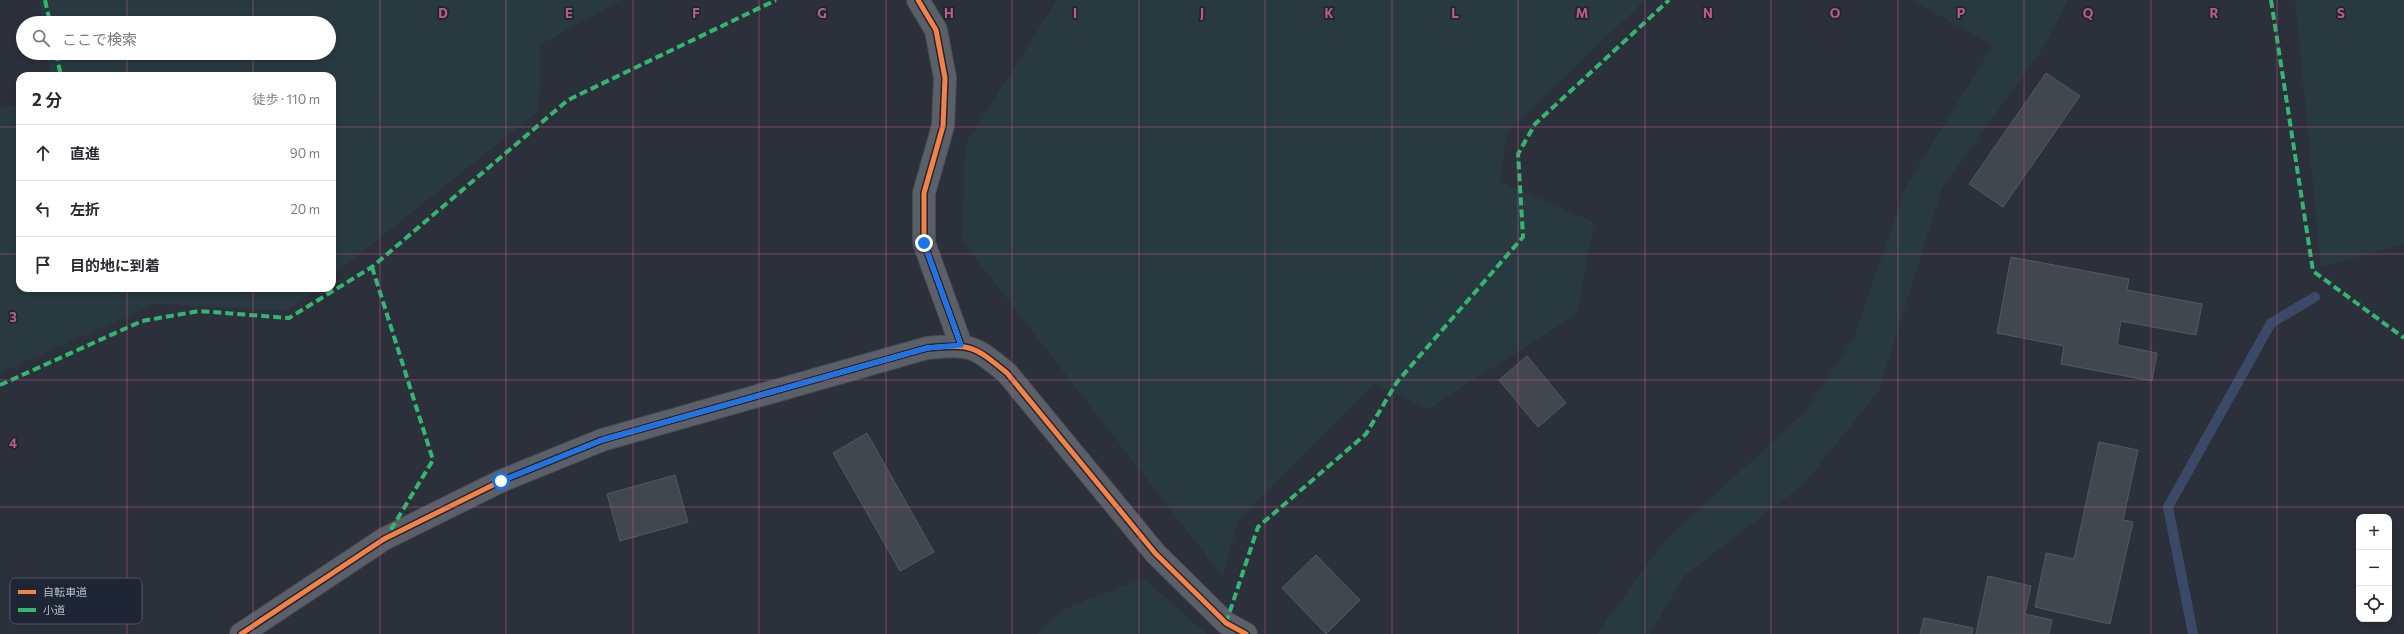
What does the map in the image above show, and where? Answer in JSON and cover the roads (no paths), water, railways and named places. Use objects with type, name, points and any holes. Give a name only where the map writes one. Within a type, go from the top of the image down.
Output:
[{"type":"street","points":[[918,0],[936,30],[945,78],[943,126],[924,193],[924,243],[961,345]]},
{"type":"street","points":[[241,634],[384,539],[501,481],[602,440],[927,348],[961,345],[982,352],[1008,373],[1155,553],[1226,623],[1246,634]]},
{"type":"waterway","points":[[2193,634],[2168,507],[2271,323],[2315,297]]}]
